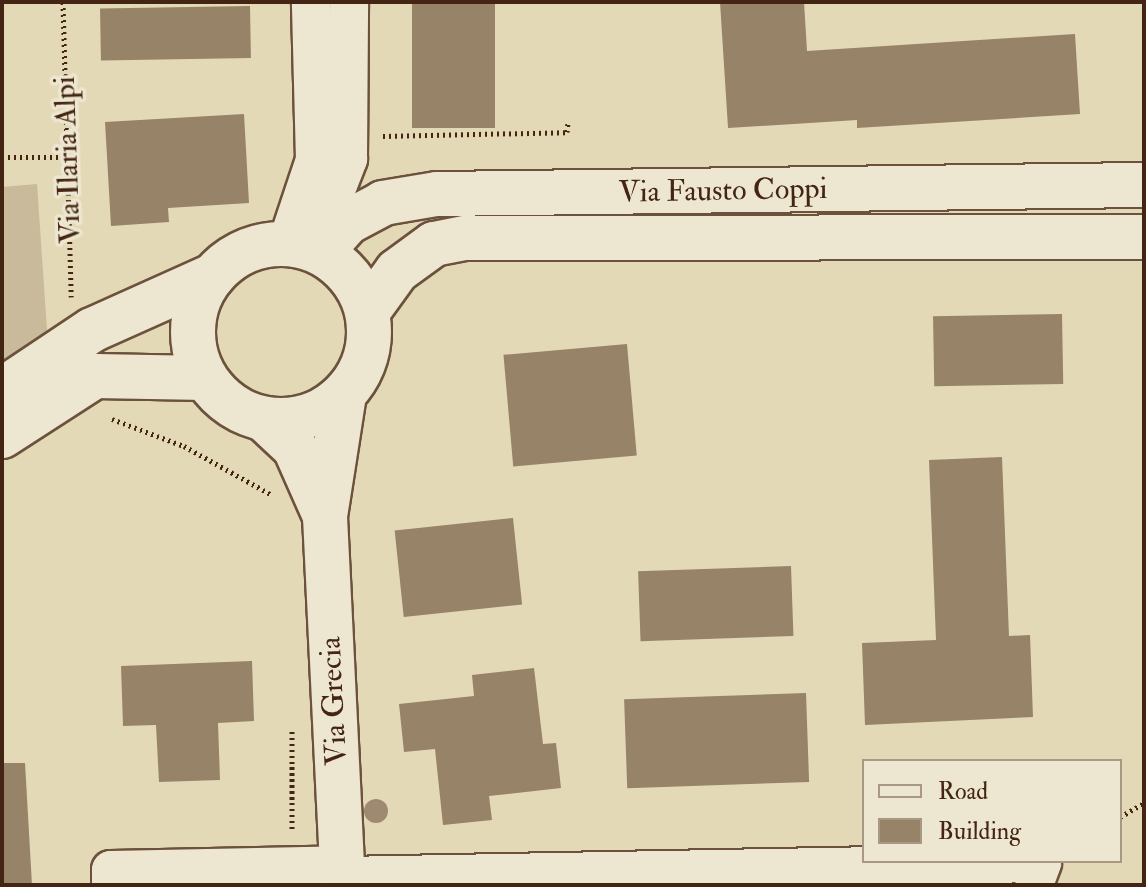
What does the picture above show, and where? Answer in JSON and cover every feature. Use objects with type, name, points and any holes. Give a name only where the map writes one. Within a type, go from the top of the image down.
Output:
[{"type":"street","points":[[307,248],[315,160],[311,2]]},
{"type":"street","points":[[307,248],[348,159],[349,2]]},
{"type":"street","name":"Via Fausto Coppi","points":[[307,248],[383,203],[437,194],[1144,185]]},
{"type":"street","name":"Via Fausto Coppi","points":[[368,311],[397,271],[434,244],[466,238],[1144,237]]},
{"type":"street","points":[[259,246],[307,248],[350,277],[368,311],[370,341],[361,370],[344,395],[307,416],[264,419],[221,398],[205,378],[195,353],[192,326],[198,299],[213,276],[233,257],[259,246]]},
{"type":"street","points":[[2,390],[92,330],[213,276]]},
{"type":"street","points":[[2,436],[95,376],[205,378]]},
{"type":"street","name":"Via Grecia","points":[[343,875],[325,516],[344,395]]},
{"type":"street","name":"Via Grecia","points":[[264,419],[295,448],[325,516]]},
{"type":"street","points":[[111,885],[111,870],[292,868],[343,875],[1038,874]]},
{"type":"path","name":"Via Ilaria Alpi","points":[[63,2],[72,303]]},
{"type":"path","points":[[349,137],[567,132],[568,122]]},
{"type":"path","points":[[2,157],[68,157]]},
{"type":"path","points":[[100,418],[122,420],[184,446],[278,499]]},
{"type":"path","points":[[292,719],[292,868]]},
{"type":"path","points":[[1122,816],[1144,803]]},
{"type":"shaded area","points":[[37,184],[47,330],[2,365],[2,187]]},
{"type":"building","points":[[412,2],[495,2],[495,128],[412,128]]},
{"type":"building","points":[[720,2],[804,2],[807,51],[1075,34],[1080,114],[857,128],[857,120],[728,128]]},
{"type":"building","points":[[250,6],[251,58],[101,61],[100,9]]},
{"type":"building","points":[[244,114],[249,203],[168,208],[169,222],[111,226],[105,122]]},
{"type":"building","points":[[1062,314],[1063,384],[934,386],[933,316]]},
{"type":"building","points":[[627,344],[637,456],[513,466],[503,355]]},
{"type":"building","points":[[1002,457],[1009,636],[1030,635],[1033,717],[865,725],[862,643],[936,640],[929,460]]},
{"type":"building","points":[[513,518],[522,605],[404,617],[395,530]]},
{"type":"building","points":[[791,566],[793,636],[641,641],[638,571]]},
{"type":"building","points":[[252,661],[254,721],[218,723],[220,780],[159,782],[156,725],[123,726],[121,666]]},
{"type":"building","points":[[534,668],[543,744],[556,743],[561,788],[489,796],[492,820],[443,825],[435,749],[404,752],[399,704],[474,696],[472,675]]},
{"type":"building","points":[[806,693],[809,782],[627,788],[624,699]]},
{"type":"building","points":[[2,763],[25,763],[32,885],[2,885]]}]
